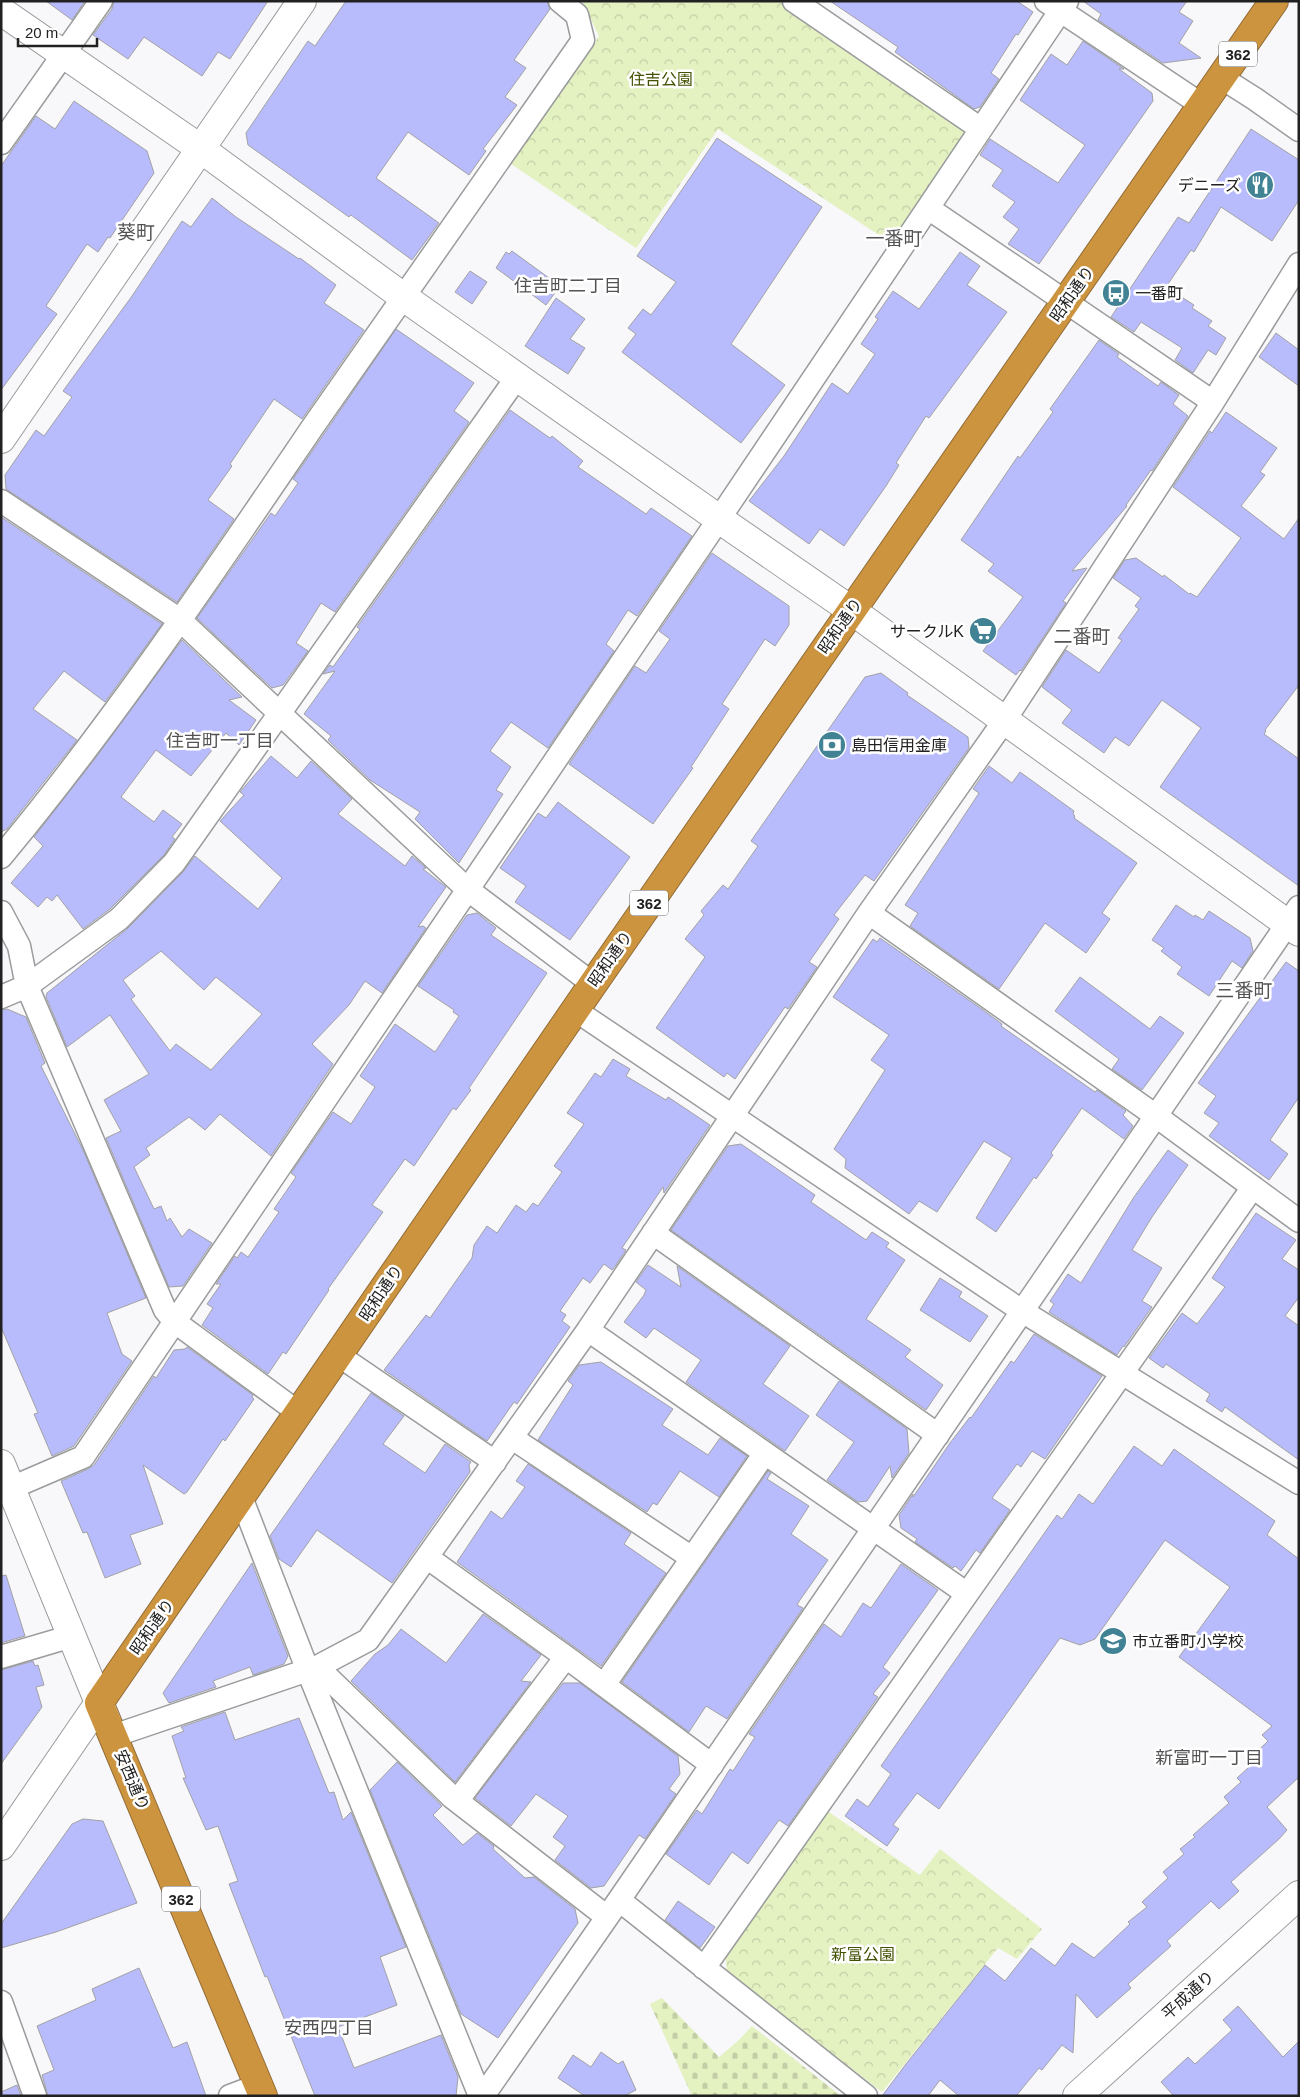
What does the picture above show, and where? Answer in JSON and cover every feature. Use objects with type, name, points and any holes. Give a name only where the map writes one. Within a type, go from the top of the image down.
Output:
[{"type":"highway","name":"昭和通り","points":[[99,1703],[851,610],[1274,1]]},
{"type":"street","points":[[1,143],[101,1]]},
{"type":"street","points":[[1,439],[302,1]]},
{"type":"street","points":[[1,857],[54,793],[180,620],[402,296],[583,40],[577,15],[560,1]]},
{"type":"street","points":[[794,1],[981,129]]},
{"type":"street","points":[[230,2096],[261,2090],[6,1476],[83,1457],[719,520],[981,129],[1058,4],[1202,105]]},
{"type":"street","points":[[1,10],[201,149],[402,296],[719,520],[851,610],[1004,721],[1295,921],[1156,1116],[613,1909],[482,2096]]},
{"type":"street","points":[[1222,78],[1299,130]]},
{"type":"street","points":[[928,208],[1213,402]]},
{"type":"street","points":[[113,1736],[313,1669],[368,1640],[588,1330],[731,1115],[869,913],[1004,721],[1213,402],[1299,264]]},
{"type":"street","points":[[1,997],[27,986],[119,919],[174,863],[517,377]]},
{"type":"street","points":[[1,500],[180,620],[467,889],[593,984]]},
{"type":"street","points":[[1,912],[19,946],[27,986],[165,1310],[175,1322],[299,1412]]},
{"type":"street","points":[[869,913],[1156,1116],[1299,1221]]},
{"type":"street","points":[[575,1010],[1022,1311],[1299,1483]]},
{"type":"street","points":[[704,1968],[1254,1187]]},
{"type":"street","points":[[653,1234],[938,1435]]},
{"type":"street","points":[[588,1330],[966,1594]]},
{"type":"street","points":[[338,1355],[495,1462]]},
{"type":"street","points":[[512,1438],[692,1558]]},
{"type":"street","points":[[604,1685],[765,1453]]},
{"type":"street","points":[[241,1497],[313,1669],[482,2096]]},
{"type":"street","points":[[428,1558],[712,1765]]},
{"type":"street","points":[[1,1657],[72,1636]]},
{"type":"street","points":[[457,1801],[566,1657]]},
{"type":"street","points":[[313,1669],[457,1801],[613,1909],[704,1968],[866,2096]]},
{"type":"street","name":"昭和通り","points":[[1,1846],[99,1703]]},
{"type":"street","name":"平成通り","points":[[1077,2096],[1299,1895]]},
{"type":"street","points":[[1,2002],[35,2096]]},
{"type":"green space","name":"住吉公園","points":[[582,1],[779,1],[969,127],[891,243],[718,129],[636,248],[511,164],[599,36]]},
{"type":"green space","name":"新富公園","points":[[826,1810],[920,1875],[940,1849],[1042,1929],[1017,1959],[998,1948],[882,2092],[727,1973],[725,1952]]},
{"type":"green space","points":[[662,1998],[719,2057],[752,2026],[841,2096],[692,2096],[650,2004]]},
{"type":"building","points":[[46,1],[85,1],[72,20]]},
{"type":"building","points":[[114,1],[268,1],[230,59],[218,52],[202,76],[144,37],[128,59],[93,35],[112,9]]},
{"type":"building","points":[[346,1],[547,1],[550,9],[514,60],[526,68],[505,97],[517,105],[483,149],[486,151],[469,175],[408,132],[376,178],[439,223],[412,260],[351,215],[349,217],[248,145],[246,133],[308,41],[315,46]]},
{"type":"building","points":[[830,1],[1017,1],[1033,12],[1018,35],[1016,34],[991,73],[999,79],[980,107],[974,109],[895,52],[898,47]]},
{"type":"building","points":[[1083,1],[1187,1],[1179,12],[1193,21],[1179,43],[1201,58],[1163,63],[1098,20],[1101,14]]},
{"type":"building","points":[[1083,41],[1124,69],[1119,69],[1152,93],[1153,101],[1039,264],[1008,244],[1019,229],[1003,217],[1015,202],[992,186],[1003,170],[980,155],[990,139],[1058,183],[1085,145],[1020,100],[1051,54],[1067,65]]},
{"type":"building","points":[[74,101],[147,151],[154,173],[110,238],[108,237],[98,252],[87,244],[46,306],[57,314],[1,390],[1,166],[36,116],[55,129]]},
{"type":"building","points":[[1251,129],[1299,160],[1299,200],[1272,241],[1221,207],[1194,252],[1191,250],[1166,287],[1194,305],[1192,308],[1212,321],[1208,326],[1226,338],[1216,355],[1208,350],[1193,373],[1175,360],[1182,348],[1141,322],[1134,332],[1111,317],[1178,217],[1189,223]]},
{"type":"building","points":[[717,138],[822,207],[731,344],[785,385],[741,443],[622,352],[636,334],[628,328],[643,309],[651,315],[676,282],[637,256]]},
{"type":"building","points":[[212,198],[236,217],[300,258],[336,285],[324,303],[364,330],[302,419],[274,399],[208,500],[234,519],[177,602],[6,489],[5,475],[36,430],[44,436],[72,397],[63,391],[132,296],[182,221],[191,227]]},
{"type":"building","points":[[512,251],[560,286],[546,305],[496,268],[506,252],[509,254]]},
{"type":"building","points":[[960,252],[980,266],[967,285],[1007,312],[929,418],[926,416],[896,463],[899,465],[886,486],[844,546],[820,529],[809,544],[749,501],[784,456],[832,383],[848,394],[875,354],[861,344],[878,319],[875,317],[893,291],[919,309]]},
{"type":"building","points":[[470,271],[487,282],[472,304],[455,292]]},
{"type":"building","points":[[556,298],[585,319],[570,339],[585,348],[568,374],[525,346]]},
{"type":"building","points":[[396,329],[474,383],[454,411],[469,422],[335,612],[321,603],[296,643],[308,651],[283,685],[272,688],[197,618],[271,513],[275,516],[298,483],[293,479]]},
{"type":"building","points":[[1276,333],[1299,350],[1299,386],[1259,357]]},
{"type":"building","points":[[1099,340],[1119,354],[1117,357],[1158,386],[1161,382],[1179,395],[1173,404],[1188,416],[1127,506],[1072,571],[1087,568],[1063,601],[1066,603],[1021,671],[1016,675],[983,651],[1023,597],[988,571],[994,564],[961,540],[1018,456],[1020,458],[1053,412],[1050,409]]},
{"type":"building","points":[[510,410],[550,438],[552,436],[583,461],[578,467],[646,514],[651,508],[692,536],[637,616],[628,610],[606,644],[614,651],[548,748],[511,722],[490,751],[511,767],[496,790],[503,794],[459,863],[415,819],[420,812],[370,780],[328,740],[331,736],[304,714],[335,671],[323,674],[330,665],[333,667],[360,629],[357,627]]},
{"type":"building","points":[[1226,412],[1277,448],[1260,472],[1265,475],[1241,506],[1284,539],[1299,518],[1299,685],[1265,730],[1264,734],[1299,759],[1299,886],[1160,787],[1201,728],[1162,700],[1129,746],[1115,737],[1104,753],[1062,723],[1072,710],[1042,687],[1066,650],[1099,673],[1122,640],[1118,638],[1139,609],[1135,606],[1141,598],[1113,578],[1125,560],[1136,558],[1163,577],[1164,575],[1189,594],[1197,597],[1241,538],[1173,487],[1210,431],[1212,433]]},
{"type":"building","points":[[1,517],[162,624],[105,702],[64,671],[33,709],[77,740],[7,829],[1,832]]},
{"type":"building","points":[[712,553],[789,606],[789,625],[775,646],[765,639],[722,704],[729,709],[691,767],[693,768],[653,824],[569,764],[635,666],[646,673],[670,639],[659,631]]},
{"type":"building","points":[[182,640],[242,697],[229,700],[256,720],[239,745],[226,733],[191,776],[156,750],[121,797],[154,822],[163,810],[182,824],[172,837],[175,839],[164,855],[110,909],[83,929],[57,895],[52,901],[47,897],[38,907],[11,883],[43,846],[34,837],[94,760]]},
{"type":"building","points":[[881,673],[908,693],[907,695],[968,737],[969,748],[874,881],[865,875],[834,915],[839,919],[809,962],[817,967],[788,1009],[785,1007],[735,1079],[727,1073],[724,1077],[656,1028],[705,957],[685,939],[704,915],[701,911],[723,885],[728,889],[758,846],[751,841],[865,677]]},
{"type":"building","points":[[271,756],[297,778],[311,761],[352,799],[338,814],[405,866],[412,856],[426,868],[423,869],[446,887],[418,927],[423,926],[426,928],[382,993],[365,981],[349,1005],[312,1044],[333,1064],[271,1156],[220,1114],[205,1130],[189,1117],[146,1148],[150,1155],[134,1167],[154,1209],[161,1206],[167,1221],[170,1218],[182,1237],[189,1229],[212,1243],[183,1286],[169,1287],[106,1138],[121,1131],[104,1100],[149,1074],[110,1015],[67,1047],[46,997],[47,993],[128,928],[183,872],[195,856],[258,909],[282,878],[220,821],[244,795],[240,792]],"holes":[[[161,951],[204,990],[216,977],[262,1014],[211,1070],[176,1044],[170,1051],[131,999],[135,996],[123,980]]]},
{"type":"building","points":[[989,766],[1012,783],[1020,772],[1074,811],[1074,818],[1137,863],[1102,913],[1110,919],[1086,953],[1045,923],[999,989],[910,926],[918,913],[905,905],[979,793],[973,789]]},
{"type":"building","points":[[558,802],[630,857],[570,940],[515,902],[526,886],[500,868],[538,813],[546,818]]},
{"type":"building","points":[[1176,905],[1194,917],[1195,915],[1203,920],[1209,911],[1250,938],[1253,951],[1242,968],[1232,961],[1209,996],[1177,974],[1182,967],[1161,951],[1164,948],[1152,940]]},
{"type":"building","points":[[477,913],[496,928],[491,935],[547,973],[469,1088],[471,1090],[456,1110],[453,1108],[414,1166],[405,1159],[372,1205],[383,1212],[328,1289],[286,1354],[283,1352],[268,1374],[202,1325],[213,1308],[207,1304],[221,1284],[216,1284],[235,1256],[237,1258],[241,1252],[248,1257],[279,1212],[274,1209],[296,1177],[291,1173],[333,1112],[351,1124],[375,1087],[360,1076],[395,1024],[435,1052],[459,1016],[453,1012],[454,1010],[418,986],[467,915]]},
{"type":"building","points":[[880,938],[983,1010],[1002,1024],[1001,1026],[1095,1092],[1097,1090],[1126,1111],[1123,1115],[1133,1126],[1124,1139],[1082,1108],[1051,1153],[1053,1155],[1036,1179],[1034,1177],[996,1232],[976,1218],[1012,1158],[984,1141],[937,1212],[919,1201],[909,1214],[845,1168],[846,1159],[834,1149],[885,1070],[871,1060],[889,1035],[833,997],[873,939],[877,942]]},
{"type":"building","points":[[1286,962],[1299,971],[1299,1097],[1270,1140],[1288,1154],[1269,1180],[1209,1136],[1219,1123],[1204,1113],[1216,1096],[1198,1083]]},
{"type":"building","points":[[1080,977],[1150,1029],[1160,1016],[1184,1033],[1142,1090],[1112,1069],[1119,1059],[1055,1011]]},
{"type":"building","points":[[7,1009],[26,1017],[45,1063],[41,1066],[83,1150],[146,1298],[107,1313],[122,1354],[132,1361],[74,1446],[52,1456],[34,1414],[38,1413],[1,1327],[1,1010]]},
{"type":"building","points":[[613,1059],[630,1069],[626,1076],[666,1100],[668,1097],[710,1125],[664,1193],[663,1187],[622,1248],[626,1250],[612,1270],[604,1264],[590,1283],[583,1278],[560,1311],[566,1315],[562,1321],[570,1327],[517,1404],[514,1402],[487,1441],[384,1370],[426,1315],[430,1318],[472,1258],[474,1245],[487,1226],[497,1233],[516,1205],[526,1212],[533,1203],[538,1206],[562,1172],[554,1166],[584,1124],[567,1113],[595,1073],[601,1077]]},
{"type":"building","points":[[741,1144],[815,1195],[811,1202],[866,1240],[872,1232],[889,1243],[886,1247],[905,1260],[866,1319],[911,1350],[905,1357],[943,1385],[926,1410],[671,1230],[728,1146]]},
{"type":"building","points":[[1168,1150],[1188,1165],[1132,1250],[1162,1268],[1142,1301],[1152,1307],[1117,1355],[1049,1312],[1054,1304],[1050,1301],[1068,1274],[1081,1283],[1134,1197]]},
{"type":"building","points":[[1256,1213],[1296,1240],[1282,1259],[1299,1270],[1299,1297],[1285,1316],[1299,1326],[1299,1460],[1225,1407],[1222,1412],[1206,1401],[1210,1394],[1166,1364],[1163,1368],[1149,1358],[1182,1313],[1197,1324],[1225,1287],[1212,1278]]},
{"type":"building","points":[[648,1265],[681,1287],[677,1266],[790,1346],[763,1384],[809,1416],[785,1451],[686,1382],[701,1360],[654,1328],[646,1338],[624,1322],[644,1295],[646,1290],[636,1282]]},
{"type":"building","points":[[940,1278],[962,1292],[959,1297],[988,1316],[970,1342],[920,1310]]},
{"type":"building","points":[[1034,1334],[1102,1376],[1045,1459],[1032,1451],[1021,1467],[1017,1464],[992,1498],[1010,1510],[980,1553],[976,1550],[961,1571],[955,1566],[953,1568],[915,1542],[917,1539],[901,1528],[899,1515],[1011,1361],[1014,1363]]},
{"type":"building","points":[[187,1347],[253,1395],[254,1399],[225,1441],[223,1439],[184,1494],[143,1465],[163,1524],[130,1535],[141,1564],[105,1578],[87,1532],[83,1533],[61,1481],[94,1465],[154,1376],[156,1378],[174,1350]]},
{"type":"building","points":[[601,1362],[673,1409],[662,1425],[708,1455],[720,1438],[747,1456],[719,1497],[680,1471],[657,1505],[653,1503],[647,1512],[538,1440],[573,1385],[568,1381],[579,1365]]},
{"type":"building","points":[[839,1381],[907,1429],[909,1453],[892,1478],[890,1466],[867,1501],[858,1502],[827,1480],[854,1442],[816,1415]]},
{"type":"building","points":[[371,1393],[404,1416],[383,1444],[425,1473],[445,1444],[471,1462],[469,1465],[470,1472],[392,1583],[317,1530],[291,1567],[279,1559],[270,1536]]},
{"type":"building","points":[[1134,1446],[1162,1466],[1174,1449],[1275,1521],[1267,1535],[1299,1559],[1299,1777],[1267,1807],[1287,1830],[1231,1882],[1239,1891],[1219,1909],[1211,1901],[1167,1941],[1171,1946],[1128,1984],[1131,1988],[1097,2018],[1076,1994],[1073,2053],[1062,2045],[1042,2070],[1039,2068],[1016,2096],[959,2096],[940,2080],[928,2096],[882,2096],[985,1965],[1005,1981],[1031,1948],[1055,1966],[1072,1943],[1094,1958],[1130,1924],[1128,1922],[1147,1907],[1142,1902],[1168,1878],[1163,1872],[1184,1854],[1180,1849],[1195,1837],[1193,1835],[1229,1803],[1224,1797],[1241,1782],[1237,1778],[1249,1767],[1245,1763],[1268,1741],[1262,1735],[1272,1726],[1179,1657],[1230,1587],[1165,1540],[1095,1639],[1080,1645],[1060,1638],[939,1809],[917,1793],[893,1825],[899,1829],[887,1846],[845,1816],[857,1799],[868,1807],[891,1774],[881,1766],[1057,1515],[1062,1519],[1079,1494],[1093,1504]]},
{"type":"building","points":[[528,1464],[631,1533],[624,1544],[666,1573],[601,1666],[457,1562],[491,1511],[502,1519],[525,1487],[516,1481]]},
{"type":"building","points":[[768,1471],[771,1473],[767,1479],[809,1506],[791,1534],[828,1560],[797,1605],[803,1608],[727,1719],[706,1706],[689,1732],[622,1682]]},
{"type":"building","points":[[252,1563],[288,1656],[284,1664],[253,1675],[250,1667],[213,1681],[216,1687],[169,1703],[163,1693]]},
{"type":"building","points":[[901,1564],[938,1590],[883,1667],[890,1673],[873,1694],[878,1697],[788,1826],[779,1820],[748,1864],[732,1852],[709,1885],[666,1854],[697,1810],[702,1814],[730,1769],[733,1771],[755,1737],[749,1734],[824,1624],[841,1637],[863,1603],[871,1608]]},
{"type":"building","points":[[6,1575],[25,1636],[1,1643],[1,1576]]},
{"type":"building","points":[[483,1614],[541,1655],[521,1681],[531,1682],[455,1782],[351,1681],[375,1654],[388,1645],[401,1629],[446,1663]]},
{"type":"building","points":[[33,1661],[35,1666],[38,1665],[44,1685],[36,1687],[42,1707],[1,1764],[1,1670]]},
{"type":"building","points":[[563,1683],[580,1683],[678,1756],[680,1774],[669,1789],[676,1794],[645,1839],[639,1835],[604,1886],[591,1888],[555,1860],[565,1846],[553,1837],[568,1816],[536,1794],[511,1826],[475,1798]]},
{"type":"building","points":[[225,1712],[235,1740],[299,1718],[329,1793],[334,1792],[343,1820],[351,1812],[406,1947],[380,1957],[397,2005],[338,2027],[354,2068],[441,2035],[458,2077],[456,2096],[315,2096],[267,1976],[265,1977],[229,1884],[238,1881],[218,1826],[206,1830],[183,1778],[186,1778],[172,1736],[184,1731],[181,1727]]},
{"type":"building","points":[[397,1762],[442,1806],[433,1815],[463,1845],[477,1833],[494,1846],[493,1849],[525,1878],[534,1877],[575,1909],[578,1923],[498,2038],[461,2014],[370,1790]]},
{"type":"building","points":[[83,1819],[103,1821],[137,1903],[56,1932],[1,1948],[1,1924],[72,1824]]},
{"type":"building","points":[[678,1901],[715,1927],[700,1948],[665,1920]]},
{"type":"building","points":[[139,1968],[173,2048],[187,2042],[206,2096],[48,2096],[42,2075],[54,2070],[37,2026],[96,2000],[92,1989]]},
{"type":"building","points":[[1238,2006],[1283,2057],[1299,2041],[1299,2096],[1174,2096],[1161,2082],[1188,2057],[1195,2064],[1232,2030],[1223,2020]]},
{"type":"building","points":[[601,2052],[618,2064],[623,2061],[636,2090],[624,2096],[585,2096],[558,2078],[573,2055],[591,2067]]},
{"type":"building","points":[[17,2085],[21,2096],[1,2096],[1,2092]]},
{"type":"place","name":"デニーズ","points":[[1260,185]]},
{"type":"place","name":"一番町","points":[[1116,293]]},
{"type":"place","name":"サークルK","points":[[983,631]]},
{"type":"place","name":"島田信用金庫","points":[[832,745]]},
{"type":"place","name":"市立番町小学校","points":[[1113,1641]]},
{"type":"district","name":"葵町","points":[[136,232]]},
{"type":"district","name":"一番町","points":[[894,238]]},
{"type":"district","name":"住吉町二丁目","points":[[568,286]]},
{"type":"district","name":"二番町","points":[[1082,636]]},
{"type":"district","name":"住吉町一丁目","points":[[220,741]]},
{"type":"district","name":"三番町","points":[[1244,990]]},
{"type":"district","name":"新富町一丁目","points":[[1209,1758]]},
{"type":"district","name":"安西四丁目","points":[[329,2028]]}]
